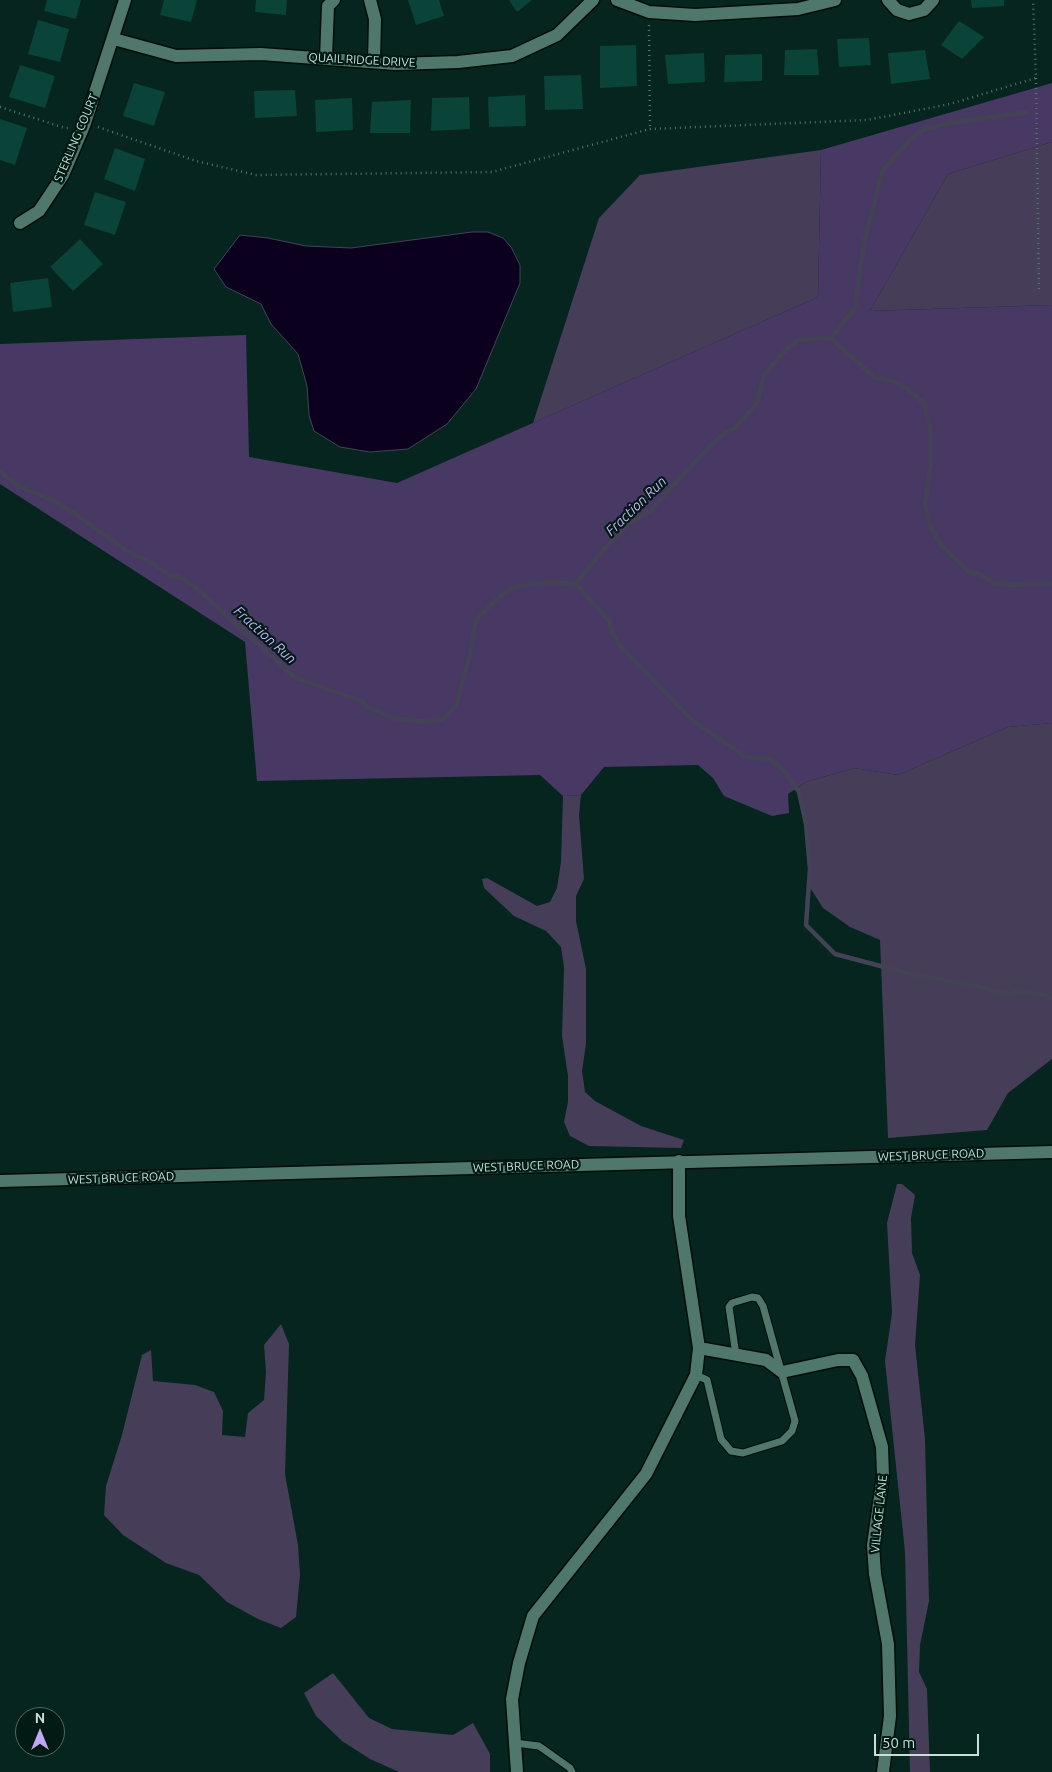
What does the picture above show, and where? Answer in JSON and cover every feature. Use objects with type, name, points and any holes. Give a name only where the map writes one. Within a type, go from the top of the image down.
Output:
[{"type":"street","name":"STERLING COURT","points":[[20,223],[39,211],[63,175],[84,126],[114,39],[125,0]]},
{"type":"street","points":[[326,58],[328,6],[334,0]]},
{"type":"street","points":[[370,0],[375,20],[374,62]]},
{"type":"street","name":"QUAIL RIDGE DRIVE","points":[[114,39],[176,56],[261,54],[374,62],[458,62],[512,56],[557,35],[593,0]]},
{"type":"street","points":[[617,0],[648,12],[695,15],[798,9],[835,0]]},
{"type":"street","points":[[888,0],[897,10],[909,14],[924,10],[933,0]]},
{"type":"street","name":"WEST BRUCE ROAD","points":[[0,1182],[679,1161],[1052,1152]]},
{"type":"street","points":[[517,1772],[512,1699],[519,1663],[533,1616],[646,1474],[696,1375],[699,1348],[679,1216],[679,1161]]},
{"type":"street","points":[[699,1348],[766,1360],[782,1372]]},
{"type":"street","name":"VILLAGE LANE","points":[[782,1372],[838,1360],[853,1360],[862,1376],[882,1447],[883,1476],[873,1545],[875,1574],[888,1644],[890,1716],[882,1772]]},
{"type":"lane","points":[[696,1375],[707,1380],[721,1439],[732,1451],[743,1453],[782,1441],[792,1432],[795,1421],[763,1306],[758,1298],[752,1297],[732,1302],[728,1307],[736,1355]]},
{"type":"lane","points":[[514,1743],[540,1746],[570,1768],[572,1772]]},
{"type":"path","points":[[1034,0],[1039,291]]},
{"type":"path","points":[[648,12],[650,128]]},
{"type":"path","points":[[0,107],[65,128],[98,127],[196,160],[256,176],[492,172],[650,128],[867,120],[950,104],[1036,78]]},
{"type":"shaded area","points":[[1052,83],[1052,142],[948,174],[870,311],[1052,305],[1052,723],[1008,727],[898,775],[854,768],[806,782],[788,794],[789,813],[772,816],[724,796],[713,778],[698,765],[604,767],[581,795],[563,796],[540,775],[257,781],[245,642],[0,484],[0,344],[246,335],[249,457],[397,483],[818,297],[821,150]]},
{"type":"shaded area","points":[[1052,142],[1052,305],[870,311],[948,174]]},
{"type":"shaded area","points":[[821,150],[818,297],[533,423],[599,218],[640,175]]},
{"type":"shaded area","points":[[472,232],[488,232],[503,238],[511,247],[520,265],[520,283],[476,389],[447,424],[408,449],[370,452],[340,447],[314,431],[309,415],[307,386],[298,354],[271,324],[261,304],[226,287],[214,269],[240,235],[268,238],[306,246],[351,248]]},
{"type":"shaded area","points":[[1052,723],[1052,1059],[1008,1093],[987,1130],[888,1138],[880,940],[850,927],[823,908],[809,886],[810,869],[806,824],[796,789],[806,782],[854,768],[898,775],[1008,727]]},
{"type":"shaded area","points":[[581,795],[579,815],[584,879],[576,896],[576,921],[586,969],[586,1044],[582,1071],[585,1092],[595,1101],[641,1126],[684,1140],[681,1148],[589,1146],[570,1136],[564,1122],[568,1102],[568,1076],[562,1036],[564,967],[561,947],[546,931],[514,916],[484,888],[482,879],[487,878],[537,906],[550,902],[557,888],[561,862],[563,796]]},
{"type":"shaded area","points":[[897,1184],[902,1184],[915,1195],[911,1218],[912,1253],[920,1275],[915,1345],[925,1439],[929,1601],[920,1645],[919,1672],[927,1689],[930,1772],[910,1772],[905,1552],[885,1361],[892,1313],[887,1223]]},
{"type":"shaded area","points":[[281,1324],[289,1344],[285,1474],[298,1545],[300,1575],[296,1617],[281,1628],[258,1619],[227,1602],[199,1575],[166,1563],[123,1535],[104,1515],[106,1486],[122,1435],[142,1355],[151,1350],[153,1381],[195,1385],[214,1392],[223,1411],[222,1435],[245,1437],[248,1413],[264,1400],[266,1372],[264,1345]]},
{"type":"shaded area","points":[[333,1673],[369,1718],[392,1729],[453,1735],[473,1723],[490,1754],[490,1772],[399,1772],[370,1759],[342,1741],[316,1716],[304,1693]]},
{"type":"building","points":[[47,0],[81,0],[76,19],[44,11]]},
{"type":"building","points":[[164,0],[197,0],[191,22],[160,15]]},
{"type":"building","points":[[256,0],[287,0],[286,15],[255,12]]},
{"type":"building","points":[[408,0],[439,0],[444,16],[416,25]]},
{"type":"building","points":[[509,0],[532,0],[517,12]]},
{"type":"building","points":[[971,0],[1004,0],[1004,6],[972,8]]},
{"type":"building","points":[[38,20],[69,29],[60,62],[28,54]]},
{"type":"building","points":[[959,21],[984,37],[962,59],[941,45]]},
{"type":"building","points":[[869,38],[871,65],[839,67],[837,39]]},
{"type":"building","points":[[636,45],[637,86],[600,88],[600,46]]},
{"type":"building","points":[[817,49],[819,75],[784,75],[785,50]]},
{"type":"building","points":[[925,50],[930,79],[891,84],[888,53]]},
{"type":"building","points":[[704,53],[705,82],[668,84],[665,55]]},
{"type":"building","points":[[762,54],[762,81],[724,82],[725,55]]},
{"type":"building","points":[[20,65],[55,76],[45,108],[9,97]]},
{"type":"building","points":[[581,75],[583,109],[545,110],[544,76]]},
{"type":"building","points":[[134,83],[165,92],[154,126],[123,116]]},
{"type":"building","points":[[295,90],[297,116],[255,118],[254,91]]},
{"type":"building","points":[[525,95],[526,126],[489,127],[488,97]]},
{"type":"building","points":[[469,97],[470,129],[431,131],[432,98]]},
{"type":"building","points":[[352,98],[353,130],[316,132],[315,100]]},
{"type":"building","points":[[411,100],[410,133],[370,133],[372,102]]},
{"type":"building","points":[[0,119],[27,128],[15,165],[0,160]]},
{"type":"building","points":[[115,148],[145,159],[135,191],[104,179]]},
{"type":"building","points":[[95,192],[126,202],[115,235],[84,225]]},
{"type":"building","points":[[80,239],[103,264],[73,291],[50,267]]},
{"type":"building","points":[[48,278],[52,307],[13,312],[10,283]]},
{"type":"waterway","points":[[831,338],[855,308],[864,242],[883,170],[912,138],[923,130],[950,123],[1027,112]]},
{"type":"waterway","name":"Fraction Run","points":[[576,584],[602,551],[629,524],[650,511],[709,447],[726,432],[734,429],[757,403],[764,376],[788,348],[799,340],[831,338],[875,378],[892,381],[907,389],[925,404],[931,434],[931,464],[925,503],[930,526],[941,545],[969,572],[982,575],[993,583],[1011,585],[1052,584]]},
{"type":"waterway","name":"Fraction Run","points":[[0,472],[18,486],[52,500],[74,513],[127,551],[154,564],[169,575],[181,578],[194,586],[294,677],[363,702],[367,707],[393,718],[427,722],[443,719],[456,706],[470,655],[476,619],[505,592],[517,587],[549,582],[576,584]]},
{"type":"waterway","points":[[576,584],[610,622],[610,628],[620,646],[693,721],[746,757],[770,759],[784,771],[799,792],[806,824],[810,869],[806,925],[835,954],[907,973],[986,988],[1001,993],[1012,994],[1017,991],[1046,995],[1052,999]]}]
